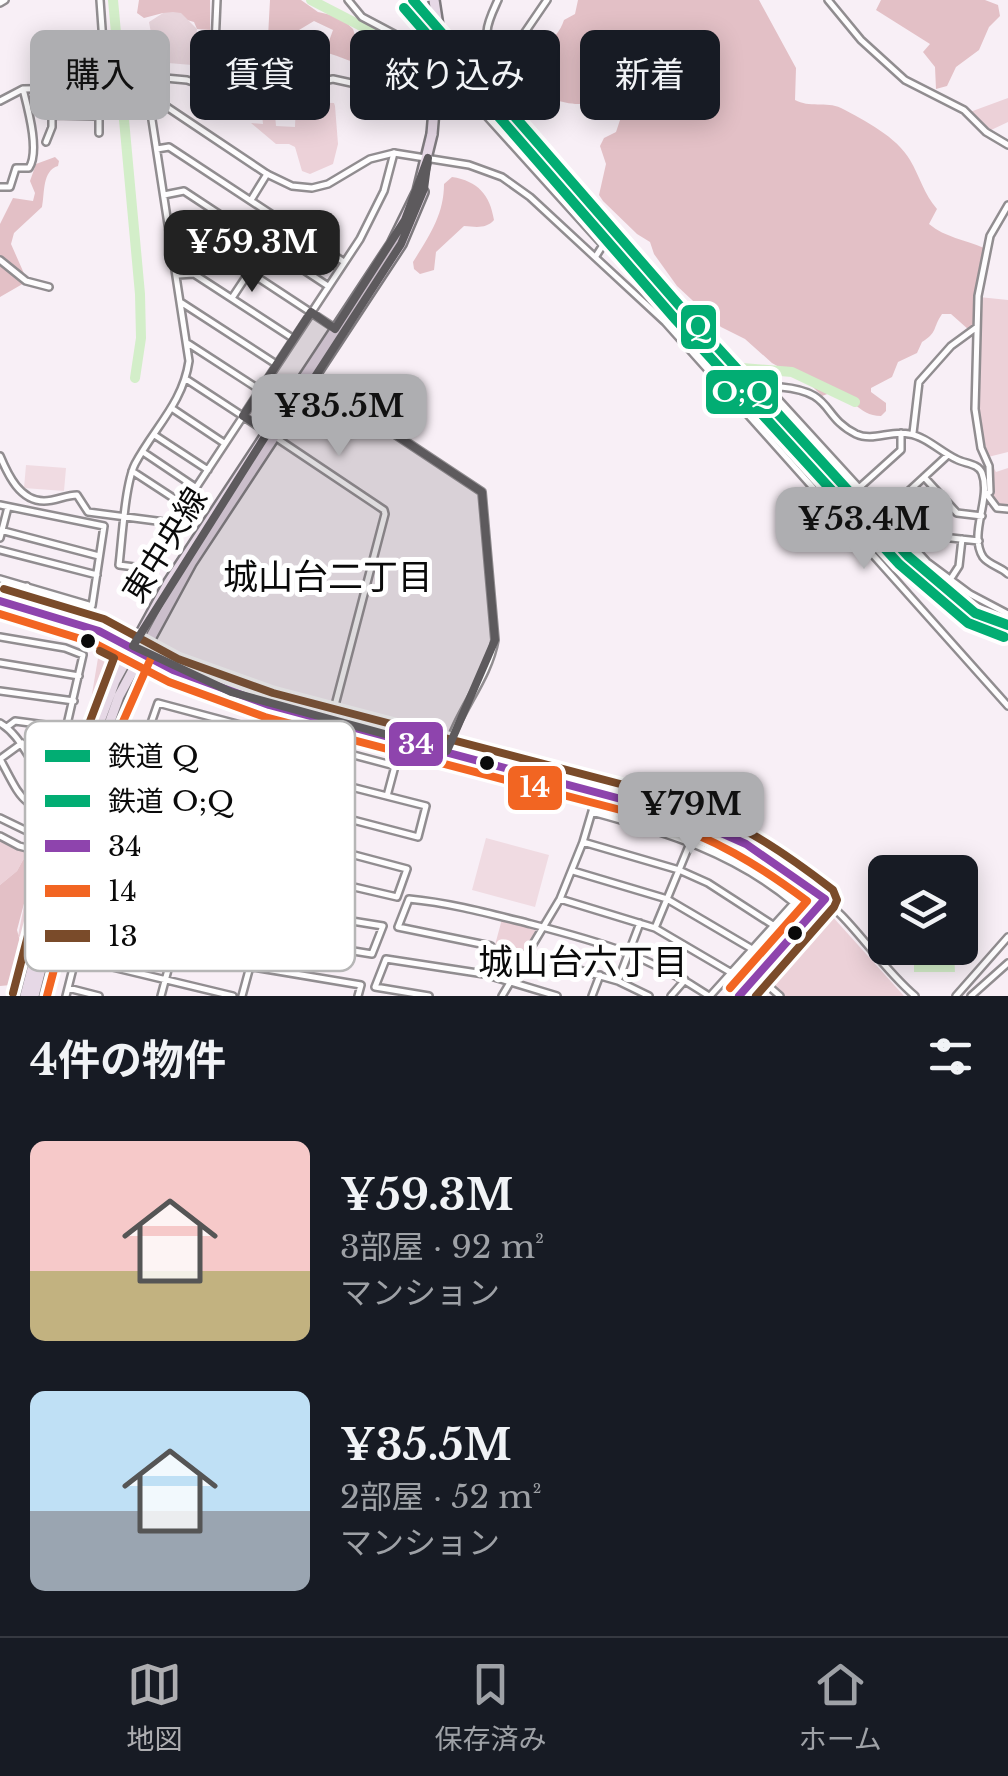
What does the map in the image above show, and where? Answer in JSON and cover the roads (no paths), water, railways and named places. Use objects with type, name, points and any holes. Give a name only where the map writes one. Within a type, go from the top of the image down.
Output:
[{"type":"highway","name":"東中央線","points":[[99,721],[134,650],[406,220],[428,158],[432,134],[440,39],[434,0]]},
{"type":"highway","name":"東中央線","points":[[271,435],[313,380],[401,244],[424,189],[430,168],[428,158]]},
{"type":"highway","name":"東中央線","points":[[108,721],[134,650]]},
{"type":"highway","name":"東中央線","points":[[25,996],[32,971]]},
{"type":"highway","name":"東中央線","points":[[34,996],[40,971]]},
{"type":"street","points":[[100,0],[102,30]]},
{"type":"street","points":[[215,30],[216,0]]},
{"type":"street","points":[[348,0],[362,17],[382,30]]},
{"type":"street","points":[[487,30],[498,0]]},
{"type":"street","points":[[527,30],[547,0]]},
{"type":"street","points":[[828,0],[861,40],[905,80],[964,110],[986,132],[1008,145]]},
{"type":"street","points":[[0,187],[10,187],[16,168],[29,168],[34,160],[35,142],[22,89]]},
{"type":"street","points":[[0,102],[30,89]]},
{"type":"street","points":[[170,109],[267,174],[292,186],[318,188],[370,158],[394,153],[478,168],[513,183],[654,311],[1008,706]]},
{"type":"street","points":[[46,142],[52,120]]},
{"type":"street","points":[[99,120],[99,133]]},
{"type":"street","points":[[153,120],[189,344],[186,379],[172,409],[132,471],[119,565],[142,568],[208,470],[375,212],[394,153]]},
{"type":"street","points":[[490,120],[603,245],[596,256]]},
{"type":"street","points":[[157,149],[169,147],[345,262]]},
{"type":"street","points":[[251,200],[267,174]]},
{"type":"street","points":[[164,195],[184,191],[328,287]]},
{"type":"street","points":[[1008,205],[990,236],[978,296],[976,409],[989,466],[979,541],[986,561],[1008,574]]},
{"type":"street","points":[[232,298],[282,221]]},
{"type":"street","points":[[171,233],[187,231],[336,328]]},
{"type":"street","points":[[0,260],[26,281],[49,287]]},
{"type":"street","points":[[178,274],[194,274],[294,339]]},
{"type":"street","points":[[182,303],[277,364]]},
{"type":"street","points":[[913,434],[918,382],[951,346],[977,327]]},
{"type":"street","points":[[189,344],[260,390]]},
{"type":"street","points":[[0,604],[73,621],[231,692],[332,721],[386,514],[186,379]]},
{"type":"street","points":[[313,380],[482,492],[495,640],[486,670],[460,713],[447,751]]},
{"type":"street","points":[[765,384],[927,562],[1008,614]]},
{"type":"street","points":[[748,414],[781,386],[806,389],[850,430],[863,436],[913,434],[980,468],[986,496],[998,508],[1008,510]]},
{"type":"street","points":[[172,409],[224,444]]},
{"type":"street","points":[[859,488],[901,450],[901,434]]},
{"type":"street","points":[[155,435],[208,470]]},
{"type":"street","points":[[143,452],[196,487]]},
{"type":"street","points":[[883,514],[948,455]]},
{"type":"street","points":[[0,456],[18,488],[32,498],[48,501],[77,495],[88,512],[172,523]]},
{"type":"street","points":[[132,471],[184,505]]},
{"type":"street","points":[[924,476],[957,513],[982,516]]},
{"type":"street","points":[[904,495],[942,537],[979,541]]},
{"type":"street","points":[[0,505],[104,526],[92,606],[0,579]]},
{"type":"street","points":[[8,507],[1,533],[100,556]]},
{"type":"street","points":[[950,580],[959,566],[962,539]]},
{"type":"street","points":[[0,550],[97,575]]},
{"type":"street","points":[[22,607],[27,586]]},
{"type":"street","points":[[0,604],[134,650]]},
{"type":"street","points":[[0,636],[82,653],[70,721]]},
{"type":"street","points":[[0,662],[79,676]]},
{"type":"street","points":[[0,691],[74,702]]},
{"type":"street","points":[[152,721],[158,703],[224,721]]},
{"type":"street","points":[[3,725],[25,748]]},
{"type":"street","points":[[355,727],[678,813],[731,834],[784,866],[825,899],[915,996]]},
{"type":"street","points":[[22,742],[0,759],[18,795],[25,800]]},
{"type":"street","points":[[355,756],[395,766],[387,796]]},
{"type":"street","points":[[355,788],[426,806],[418,838],[355,821]]},
{"type":"street","points":[[502,996],[560,899],[598,791]]},
{"type":"street","points":[[484,974],[491,946],[398,927],[410,899],[462,907],[629,951],[709,996],[794,902],[744,867],[691,841],[592,812]]},
{"type":"street","points":[[0,818],[25,830]]},
{"type":"street","points":[[0,836],[25,847]]},
{"type":"street","points":[[655,928],[691,841]]},
{"type":"street","points":[[583,842],[678,870],[708,883],[774,926]]},
{"type":"street","points":[[355,855],[408,868],[397,896],[355,887]]},
{"type":"street","points":[[573,871],[667,899],[752,949]]},
{"type":"street","points":[[560,899],[655,928],[731,973]]},
{"type":"street","points":[[739,996],[825,899]]},
{"type":"street","points":[[355,921],[384,926],[372,954],[355,952]]},
{"type":"street","points":[[618,981],[640,923]]},
{"type":"street","points":[[956,996],[1008,937]]},
{"type":"street","points":[[527,955],[618,981],[648,996]]},
{"type":"street","points":[[429,996],[375,987],[386,958],[484,974],[557,996]]},
{"type":"street","points":[[971,996],[1008,963]]},
{"type":"street","points":[[66,996],[72,971]]},
{"type":"street","points":[[123,971],[233,996]]},
{"type":"street","points":[[161,996],[167,971]]},
{"type":"street","points":[[242,996],[247,971]]},
{"type":"street","points":[[275,971],[362,984],[358,996]]},
{"type":"street","points":[[592,996],[600,975]]},
{"type":"street","points":[[757,976],[780,996]]},
{"type":"street","points":[[671,996],[685,980]]},
{"type":"street","points":[[68,988],[99,996]]},
{"type":"street","points":[[768,996],[773,990]]},
{"type":"waterway","points":[[113,0],[140,294],[141,338],[135,378]]},
{"type":"waterway","points":[[311,0],[456,75],[574,203],[666,311],[730,367],[792,372],[855,402]]},
{"type":"rail line","name":"Q","points":[[413,0],[685,312],[908,556],[975,613],[1008,625]]},
{"type":"rail line","name":"O;Q","points":[[404,8],[676,320],[899,564],[968,623],[1004,637]]},
{"type":"district","name":"城山台二丁目","points":[[328,576]]},
{"type":"district","name":"城山台六丁目","points":[[583,961]]}]
